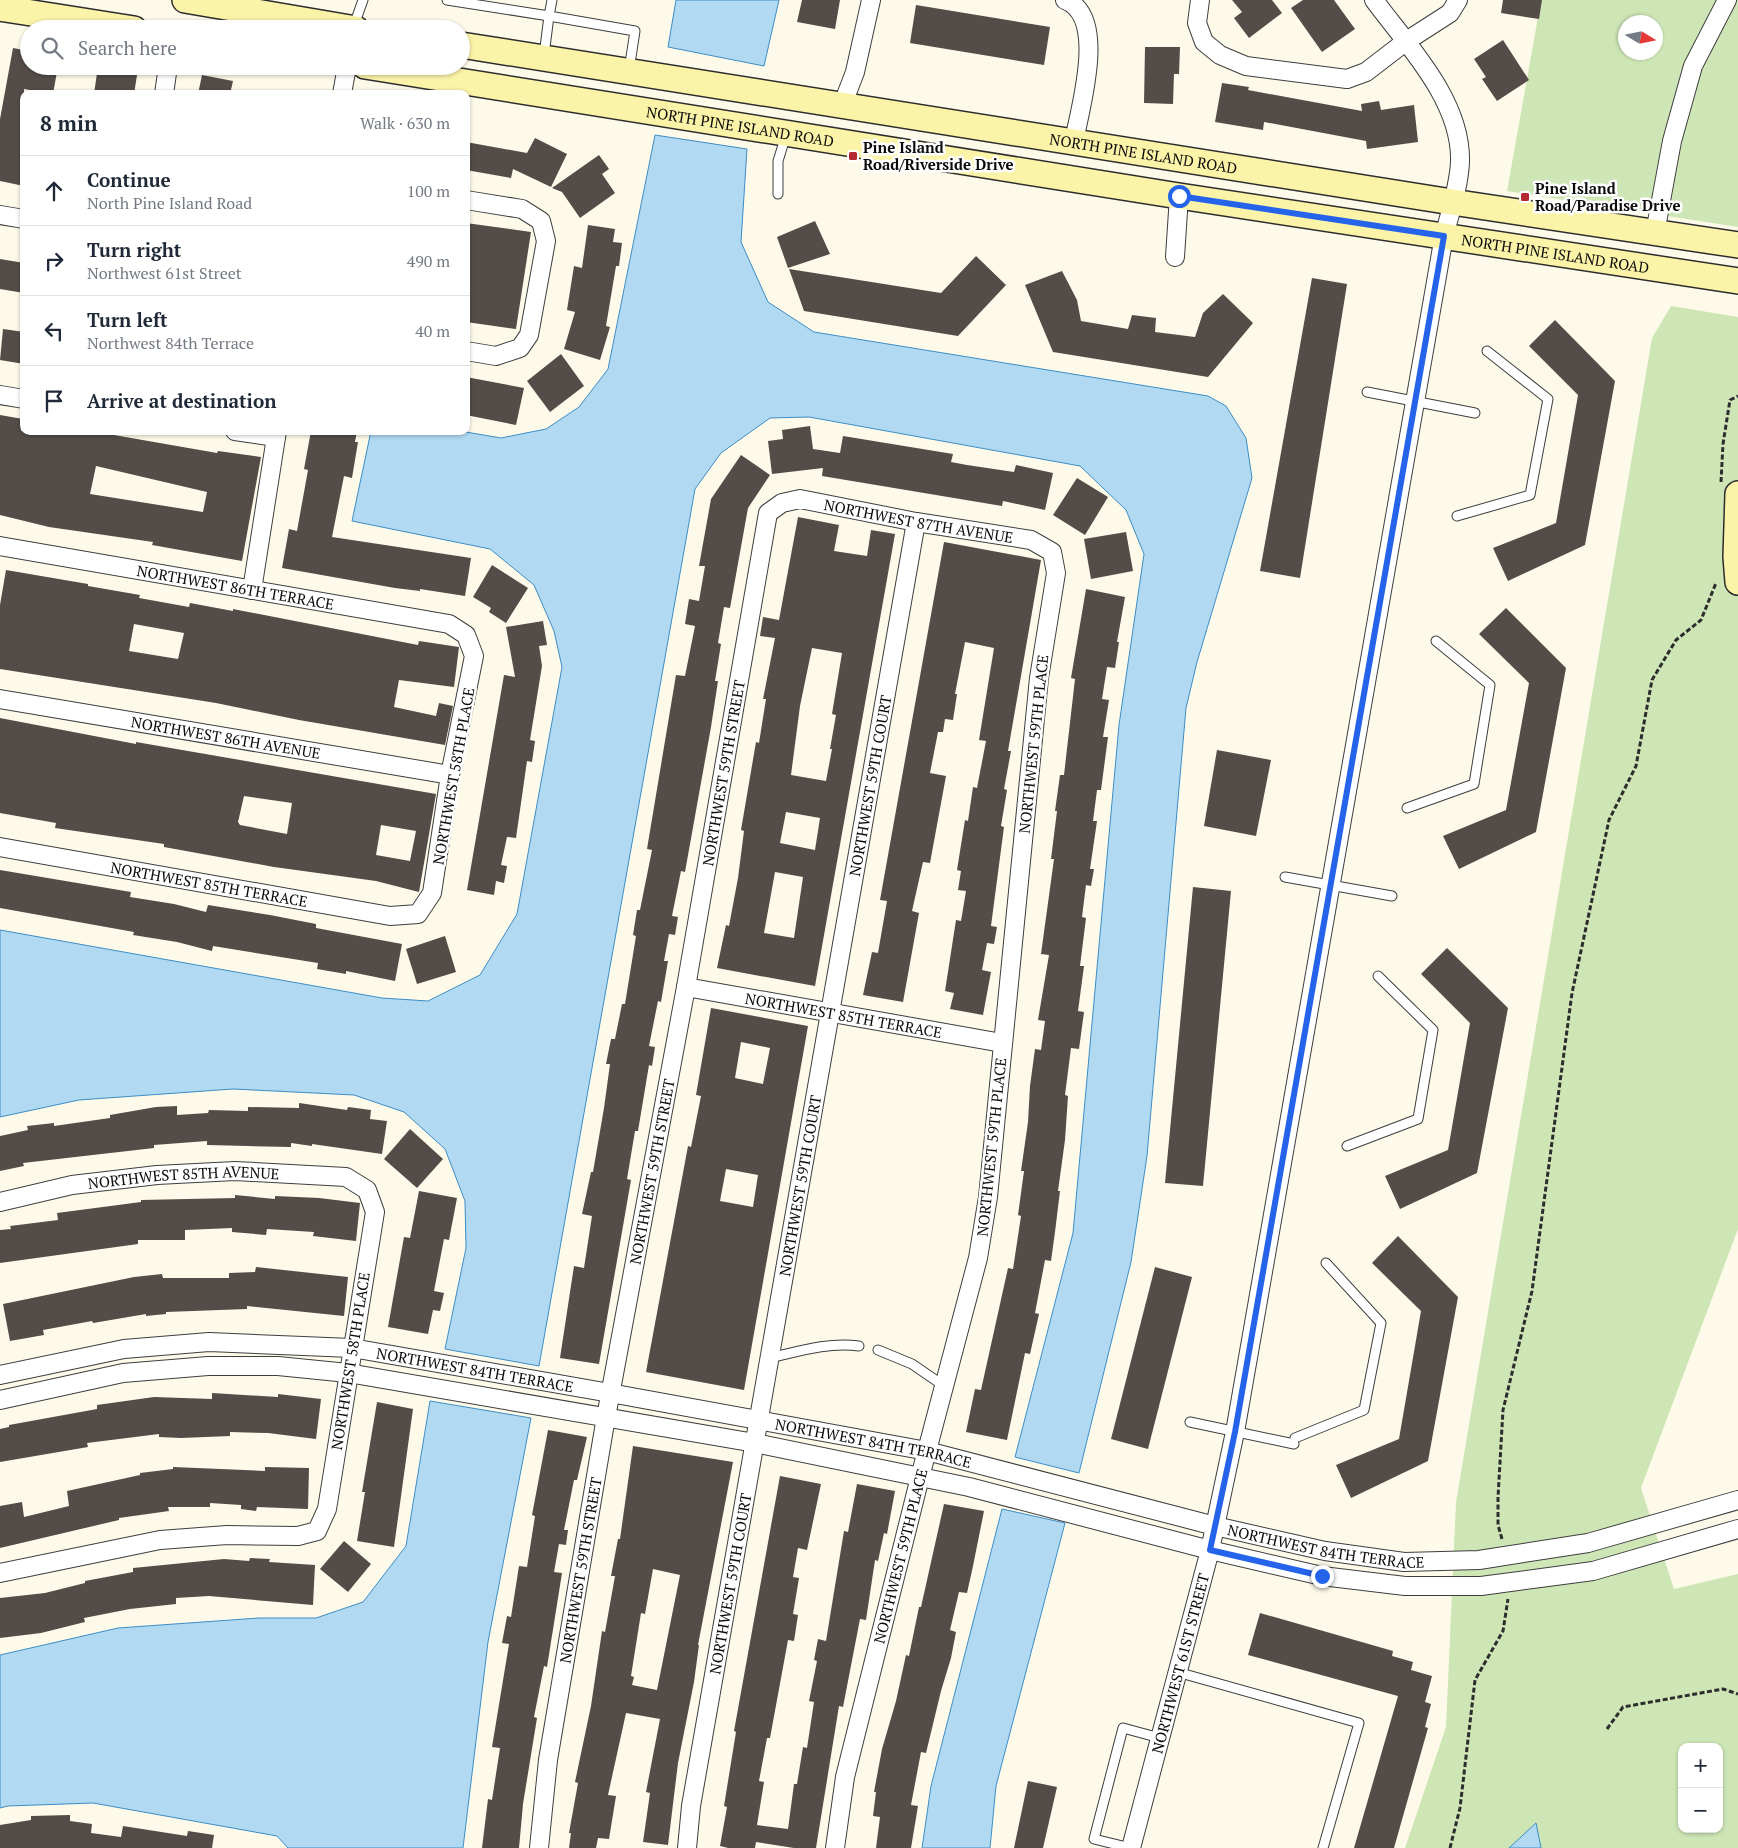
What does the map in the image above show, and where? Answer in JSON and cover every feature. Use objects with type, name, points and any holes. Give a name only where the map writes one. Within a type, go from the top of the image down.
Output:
[{"type":"main road","points":[[185,0],[302,20]]},
{"type":"main road","points":[[0,8],[77,20]]},
{"type":"main road","name":"NORTH PINE ISLAND ROAD","points":[[470,46],[1452,202],[1738,245]]},
{"type":"main road","name":"NORTH PINE ISLAND ROAD","points":[[423,75],[1179,196],[1738,281]]},
{"type":"main road","points":[[1727,585],[1736,556],[1738,494]]},
{"type":"street","points":[[842,106],[862,44],[871,0]]},
{"type":"street","points":[[1065,0],[1081,14],[1088,29],[1089,52],[1074,141]]},
{"type":"street","points":[[1200,0],[1197,23],[1204,42],[1220,55],[1246,66],[1347,79],[1366,72],[1405,42],[1450,13],[1458,0]]},
{"type":"street","name":"NORTHWEST 61ST STREET","points":[[1131,1848],[1210,1550],[1235,1432],[1444,236],[1460,162],[1455,124],[1442,93],[1374,0]]},
{"type":"street","points":[[1655,233],[1672,140],[1693,66],[1726,0]]},
{"type":"street","points":[[165,90],[167,75]]},
{"type":"street","points":[[343,90],[345,75]]},
{"type":"street","points":[[1175,257],[1179,196]]},
{"type":"street","points":[[470,201],[522,209],[541,221],[546,241],[529,335],[520,348],[496,356],[470,352]]},
{"type":"street","points":[[0,215],[20,218]]},
{"type":"street","points":[[0,396],[20,398]]},
{"type":"street","points":[[252,590],[276,435]]},
{"type":"street","name":"NORTHWEST 87TH AVENUE","points":[[782,503],[800,499],[916,522],[1031,540],[1052,552]]},
{"type":"street","name":"NORTHWEST 59TH STREET","points":[[539,1848],[548,1760],[610,1393],[686,987],[768,512],[782,503]]},
{"type":"street","name":"NORTHWEST 59TH COURT","points":[[687,1848],[691,1806],[916,522]]},
{"type":"street","name":"NORTHWEST 86TH TERRACE","points":[[0,546],[449,624],[466,635]]},
{"type":"street","name":"NORTHWEST 59TH PLACE","points":[[836,1848],[845,1777],[920,1477],[978,1258],[988,1197],[1039,678],[1056,573],[1052,552]]},
{"type":"street","name":"NORTHWEST 58TH PLACE","points":[[418,914],[432,892],[450,775],[474,656],[466,635]]},
{"type":"street","name":"NORTHWEST 86TH AVENUE","points":[[0,699],[450,775]]},
{"type":"street","name":"NORTHWEST 85TH TERRACE","points":[[0,847],[390,916],[418,914]]},
{"type":"street","name":"NORTHWEST 85TH TERRACE","points":[[686,987],[1002,1043]]},
{"type":"street","name":"NORTHWEST 85TH AVENUE","points":[[0,1202],[72,1185],[157,1175],[236,1171],[346,1177],[367,1190]]},
{"type":"street","name":"NORTHWEST 58TH PLACE","points":[[0,1573],[160,1540],[227,1536],[298,1536],[317,1531],[326,1509],[375,1212],[367,1190]]},
{"type":"street","name":"NORTHWEST 84TH TERRACE","points":[[0,1376],[124,1350],[209,1342],[352,1348],[927,1451],[1215,1526],[1325,1551],[1404,1562],[1479,1560],[1588,1543],[1738,1500]]},
{"type":"street","name":"NORTHWEST 84TH TERRACE","points":[[0,1400],[123,1373],[208,1366],[278,1366],[348,1373],[755,1443],[969,1487],[1210,1550],[1322,1576],[1405,1586],[1481,1586],[1593,1571],[1738,1529]]},
{"type":"lane","points":[[357,20],[363,0]]},
{"type":"lane","points":[[447,0],[635,31],[628,72]]},
{"type":"lane","points":[[544,58],[552,0]]},
{"type":"lane","points":[[778,194],[778,161],[787,132]]},
{"type":"lane","points":[[1457,516],[1530,494],[1548,399],[1486,351]]},
{"type":"lane","points":[[1367,392],[1475,413]]},
{"type":"lane","points":[[1407,808],[1474,784],[1490,685],[1436,642]]},
{"type":"lane","points":[[1285,877],[1392,896]]},
{"type":"lane","points":[[1347,1146],[1418,1119],[1433,1030],[1378,976]]},
{"type":"lane","points":[[1190,1422],[1235,1432],[1295,1441],[1364,1410],[1381,1323],[1326,1262]]},
{"type":"lane","points":[[770,1358],[821,1346],[843,1344],[859,1346]]},
{"type":"lane","points":[[878,1350],[912,1364],[944,1386]]},
{"type":"lane","points":[[1177,1672],[1359,1723],[1323,1848]]},
{"type":"lane","points":[[1131,1848],[1094,1838],[1123,1728],[1160,1738]]},
{"type":"path","points":[[1517,1348],[1532,1291],[1572,993],[1609,820],[1636,766],[1652,680],[1676,640],[1701,620],[1727,585]]},
{"type":"path","points":[[1607,1729],[1623,1708],[1723,1689],[1738,1694]]},
{"type":"green space","points":[[1541,0],[1738,0],[1738,227],[1507,191]]},
{"type":"green space","points":[[1671,306],[1738,317],[1738,1229],[1641,1488],[1674,1589],[1738,1574],[1738,1848],[1405,1848],[1446,1727],[1456,1502],[1652,338]]},
{"type":"water","points":[[676,0],[779,0],[764,66],[668,47]]},
{"type":"water","points":[[655,135],[747,149],[741,242],[768,302],[814,332],[1208,396],[1226,406],[1246,438],[1252,478],[1197,662],[1186,708],[1147,1156],[1131,1262],[1079,1473],[1015,1457],[1073,1233],[1119,725],[1144,554],[1126,510],[1080,466],[809,417],[770,418],[721,453],[695,489],[539,1366],[445,1349],[466,1248],[465,1201],[445,1149],[404,1112],[354,1095],[233,1089],[79,1100],[0,1117],[0,930],[382,998],[428,1001],[480,975],[517,914],[562,667],[554,631],[534,585],[490,549],[352,521],[370,435],[470,435],[470,433],[501,438],[546,429],[579,407],[608,369]]},
{"type":"water","points":[[430,1401],[531,1418],[488,1642],[463,1848],[288,1848],[277,1836],[93,1803],[8,1806],[0,1808],[0,1655],[118,1628],[259,1618],[316,1618],[363,1602],[406,1546]]},
{"type":"water","points":[[1002,1509],[1065,1523],[996,1786],[990,1848],[922,1848],[931,1786]]},
{"type":"water","points":[[1536,1823],[1541,1848],[1509,1848]]},
{"type":"building","points":[[802,0],[840,0],[835,29],[797,22]]},
{"type":"building","points":[[1232,0],[1272,0],[1282,13],[1249,38],[1234,18],[1242,12]]},
{"type":"building","points":[[1303,0],[1334,0],[1355,29],[1322,52],[1291,8]]},
{"type":"building","points":[[1503,0],[1542,0],[1539,19],[1501,13]]},
{"type":"building","points":[[916,5],[1050,27],[1044,65],[910,43]]},
{"type":"building","points":[[1503,40],[1529,80],[1497,101],[1482,79],[1486,77],[1474,59]]},
{"type":"building","points":[[1145,47],[1180,47],[1179,74],[1174,74],[1173,104],[1144,103]]},
{"type":"building","points":[[13,48],[20,49],[20,75],[56,75],[54,90],[20,90],[20,185],[0,181],[0,119]]},
{"type":"building","points":[[97,75],[137,75],[135,90],[95,90]]},
{"type":"building","points":[[202,75],[233,81],[231,90],[199,90]]},
{"type":"building","points":[[1222,83],[1249,87],[1248,90],[1362,111],[1361,104],[1379,101],[1381,110],[1414,105],[1418,142],[1367,149],[1366,141],[1264,122],[1263,130],[1215,122]]},
{"type":"building","points":[[535,138],[567,154],[551,187],[513,169],[511,178],[470,171],[470,143],[527,153]]},
{"type":"building","points":[[599,155],[609,169],[602,174],[615,193],[580,218],[562,192],[552,188]]},
{"type":"building","points":[[815,221],[830,254],[788,268],[777,237]]},
{"type":"building","points":[[470,224],[531,232],[516,329],[470,323]]},
{"type":"building","points":[[588,225],[615,229],[613,242],[622,243],[619,266],[616,266],[606,326],[610,327],[600,360],[564,349],[575,312],[567,310],[574,266],[582,268]]},
{"type":"building","points":[[976,256],[1006,285],[958,336],[804,311],[789,269],[941,293]]},
{"type":"building","points":[[0,259],[20,262],[20,292],[0,289]]},
{"type":"building","points":[[1062,271],[1077,300],[1081,321],[1128,329],[1132,315],[1156,318],[1155,332],[1195,337],[1203,313],[1223,294],[1253,323],[1208,377],[1053,352],[1025,285]]},
{"type":"building","points":[[1312,278],[1347,284],[1300,578],[1260,571]]},
{"type":"building","points":[[1555,320],[1615,381],[1585,545],[1508,581],[1493,548],[1556,523],[1578,395],[1529,346]]},
{"type":"building","points":[[3,329],[20,331],[20,363],[0,360]]},
{"type":"building","points":[[561,354],[584,386],[550,412],[527,381]]},
{"type":"building","points":[[470,378],[524,388],[516,425],[470,416]]},
{"type":"building","points":[[0,415],[20,418],[20,435],[114,435],[217,453],[218,451],[261,457],[242,561],[152,545],[153,542],[49,527],[0,515]],"holes":[[[96,466],[207,492],[203,512],[90,494]]]},
{"type":"building","points":[[810,426],[813,449],[840,453],[843,436],[953,454],[951,462],[967,465],[1014,472],[1016,465],[1053,473],[1045,510],[1003,501],[1002,506],[822,476],[823,468],[772,474],[768,441],[783,439],[782,430]]},
{"type":"building","points":[[310,435],[356,435],[355,442],[358,442],[352,478],[344,476],[332,537],[471,558],[465,596],[420,589],[420,591],[395,588],[282,568],[289,529],[297,531],[308,470],[304,469]]},
{"type":"building","points":[[741,455],[770,475],[748,508],[730,608],[724,607],[718,643],[721,644],[715,681],[718,681],[711,727],[685,872],[681,871],[672,916],[678,917],[675,935],[669,934],[664,961],[668,961],[661,1002],[658,1001],[649,1046],[655,1047],[652,1066],[649,1065],[638,1131],[635,1131],[627,1179],[631,1180],[599,1364],[560,1358],[574,1266],[584,1268],[592,1216],[582,1214],[591,1172],[593,1172],[604,1108],[610,1064],[606,1064],[611,1039],[615,1039],[622,1004],[625,1004],[636,936],[633,935],[637,910],[640,910],[652,850],[647,849],[676,675],[685,676],[695,626],[685,624],[689,599],[699,601],[705,566],[699,566],[711,499]]},
{"type":"building","points":[[1077,478],[1108,497],[1085,535],[1053,515]]},
{"type":"building","points":[[798,517],[839,525],[834,551],[867,556],[871,530],[895,534],[815,986],[717,968],[726,925],[729,926],[738,878],[744,831],[741,830],[756,742],[759,743],[766,699],[763,699],[775,638],[760,636],[763,617],[779,620]],"holes":[[[812,648],[842,653],[832,714],[836,715],[826,781],[791,775],[800,706]],[[786,812],[820,818],[815,850],[780,843]],[[775,872],[803,877],[794,938],[764,933]]]},
{"type":"building","points":[[1126,532],[1133,571],[1091,579],[1084,539]]},
{"type":"building","points":[[944,542],[1041,560],[1008,751],[1011,751],[1004,789],[1007,790],[1001,826],[1004,827],[991,926],[997,927],[994,944],[987,943],[982,970],[991,972],[983,1015],[950,1009],[954,993],[945,991],[956,920],[961,921],[966,891],[958,890],[961,871],[957,870],[965,820],[968,821],[973,787],[977,788],[986,741],[979,740],[994,648],[965,642],[955,694],[957,694],[953,720],[945,719],[943,732],[938,732],[930,773],[946,776],[930,863],[923,862],[912,911],[919,913],[903,1002],[863,995],[872,952],[878,953],[887,901],[880,900]]},
{"type":"building","points":[[492,565],[528,588],[506,623],[489,612],[491,608],[473,597]]},
{"type":"building","points":[[6,570],[88,584],[88,586],[140,595],[139,598],[189,607],[190,603],[233,611],[233,609],[418,645],[419,641],[459,647],[454,687],[399,680],[394,707],[436,716],[439,703],[453,706],[445,745],[299,720],[216,703],[0,669],[0,605]],"holes":[[[134,624],[184,633],[178,659],[129,651]]]},
{"type":"building","points":[[1086,589],[1125,597],[1117,642],[1119,642],[1115,668],[1107,667],[1102,699],[1109,700],[1103,737],[1108,737],[1101,790],[1097,790],[1093,821],[1097,821],[1090,869],[1094,869],[1091,886],[1086,885],[1082,917],[1086,918],[1080,966],[1084,966],[1078,1011],[1084,1012],[1079,1049],[1071,1048],[1065,1095],[1068,1096],[1065,1140],[1051,1261],[1045,1260],[1035,1313],[1039,1314],[1030,1354],[1025,1353],[1007,1440],[966,1432],[975,1389],[981,1390],[1008,1268],[1013,1269],[1021,1216],[1018,1215],[1024,1171],[1021,1171],[1028,1122],[1030,1086],[1035,1049],[1041,1050],[1045,1021],[1038,1020],[1049,955],[1041,954],[1054,859],[1051,859],[1057,811],[1055,811],[1060,775],[1064,775],[1075,679],[1071,678]]},
{"type":"building","points":[[1506,608],[1566,668],[1536,832],[1459,869],[1443,836],[1506,810],[1529,683],[1479,634]]},
{"type":"building","points":[[543,621],[547,645],[539,646],[542,666],[530,740],[535,741],[532,762],[527,761],[516,838],[507,837],[501,865],[507,866],[504,883],[496,881],[494,895],[467,890],[504,675],[515,677],[506,627]]},
{"type":"building","points":[[0,718],[136,744],[136,742],[436,794],[419,892],[376,881],[274,867],[164,847],[164,844],[55,828],[56,823],[0,813]],"holes":[[[244,796],[292,803],[287,834],[240,825],[238,822]],[[381,825],[416,831],[410,861],[376,855]]]},
{"type":"building","points":[[1217,750],[1271,760],[1256,836],[1204,826]]},
{"type":"building","points":[[0,870],[131,892],[130,897],[174,904],[206,912],[208,905],[270,915],[316,924],[316,928],[402,944],[395,981],[346,971],[346,974],[317,969],[318,963],[213,946],[212,951],[177,942],[133,935],[134,932],[0,908]]},
{"type":"building","points":[[1193,887],[1231,891],[1203,1186],[1165,1183]]},
{"type":"building","points":[[445,936],[456,972],[417,984],[406,949]]},
{"type":"building","points":[[1447,948],[1508,1008],[1477,1173],[1400,1209],[1385,1176],[1448,1150],[1470,1023],[1421,974]]},
{"type":"building","points":[[711,1008],[808,1026],[744,1390],[646,1372],[688,1146],[691,1147],[701,1096],[696,1095]],"holes":[[[741,1042],[770,1048],[763,1084],[735,1078]],[[726,1169],[758,1175],[753,1207],[720,1201]]]},
{"type":"building","points":[[299,1103],[347,1110],[348,1107],[371,1110],[370,1119],[387,1121],[382,1154],[312,1144],[312,1146],[291,1143],[291,1147],[207,1145],[207,1141],[154,1145],[154,1148],[23,1163],[24,1166],[0,1171],[0,1136],[28,1130],[27,1126],[54,1123],[54,1126],[110,1118],[110,1115],[156,1107],[177,1106],[177,1115],[208,1113],[209,1110],[248,1111],[248,1107],[299,1108]]},
{"type":"building","points":[[410,1129],[443,1159],[417,1188],[384,1159]]},
{"type":"building","points":[[419,1191],[457,1198],[449,1240],[444,1239],[434,1291],[444,1293],[440,1311],[433,1310],[428,1334],[388,1327],[404,1237],[410,1238]]},
{"type":"building","points":[[235,1195],[275,1199],[275,1196],[319,1198],[360,1203],[356,1241],[313,1236],[314,1232],[267,1229],[266,1235],[232,1232],[232,1228],[185,1230],[185,1240],[138,1240],[138,1244],[0,1263],[0,1230],[11,1229],[10,1226],[58,1220],[57,1213],[141,1202],[141,1200],[235,1198]]},
{"type":"building","points":[[1398,1236],[1458,1297],[1428,1461],[1351,1498],[1336,1465],[1399,1439],[1421,1311],[1372,1263]]},
{"type":"building","points":[[256,1267],[348,1277],[344,1316],[247,1306],[247,1309],[166,1312],[166,1314],[146,1316],[146,1314],[93,1323],[92,1321],[43,1330],[44,1335],[10,1341],[3,1304],[134,1277],[162,1274],[163,1278],[229,1278],[229,1273],[255,1272]]},
{"type":"building","points":[[1155,1267],[1192,1277],[1148,1449],[1111,1439]]},
{"type":"building","points":[[212,1393],[278,1397],[278,1394],[321,1399],[316,1439],[268,1433],[230,1432],[230,1436],[181,1438],[159,1437],[159,1434],[87,1443],[88,1447],[0,1462],[0,1429],[9,1427],[9,1425],[97,1409],[97,1405],[154,1397],[212,1399]]},
{"type":"building","points":[[377,1402],[413,1409],[394,1547],[357,1541],[365,1492],[362,1492]]},
{"type":"building","points":[[548,1430],[587,1437],[577,1480],[574,1480],[564,1530],[568,1530],[566,1545],[559,1544],[554,1572],[562,1573],[547,1667],[544,1666],[534,1717],[537,1718],[523,1804],[519,1848],[482,1848],[488,1799],[492,1800],[500,1748],[492,1747],[509,1644],[502,1643],[507,1616],[511,1617],[519,1566],[527,1567],[535,1516],[532,1515]]},
{"type":"building","points":[[633,1446],[733,1462],[698,1645],[694,1682],[678,1763],[668,1845],[643,1842],[650,1793],[646,1792],[660,1719],[626,1713],[608,1795],[616,1796],[609,1839],[598,1838],[596,1848],[569,1848],[571,1833],[569,1833],[578,1783],[575,1782],[591,1706],[602,1631],[605,1632],[615,1576],[611,1576],[618,1539],[620,1539]],"holes":[[[653,1569],[680,1575],[657,1690],[632,1685],[634,1677],[631,1676],[641,1613],[645,1614]]]},
{"type":"building","points":[[173,1467],[265,1471],[265,1467],[309,1468],[308,1509],[257,1507],[256,1511],[241,1509],[241,1505],[210,1503],[210,1507],[168,1507],[169,1511],[119,1518],[119,1520],[0,1548],[0,1506],[22,1502],[24,1517],[69,1506],[67,1491],[140,1475],[140,1473],[173,1469]]},
{"type":"building","points":[[780,1476],[821,1484],[807,1550],[798,1548],[793,1577],[799,1578],[793,1614],[798,1615],[794,1641],[788,1640],[770,1738],[767,1738],[759,1781],[764,1782],[757,1825],[788,1829],[794,1784],[797,1784],[803,1747],[807,1748],[814,1702],[809,1701],[817,1661],[814,1660],[818,1639],[826,1641],[844,1531],[848,1532],[857,1484],[895,1491],[887,1534],[884,1533],[878,1561],[875,1560],[866,1620],[860,1619],[843,1707],[839,1706],[816,1848],[794,1848],[756,1842],[755,1848],[728,1848],[720,1846],[727,1807],[724,1806],[736,1732],[734,1731]]},
{"type":"building","points":[[944,1504],[984,1511],[967,1593],[959,1592],[950,1630],[956,1632],[951,1658],[926,1753],[921,1752],[911,1805],[918,1806],[911,1848],[876,1848],[880,1817],[873,1816],[876,1792],[874,1792],[882,1749],[896,1701],[906,1655],[909,1656]]},
{"type":"building","points":[[344,1541],[371,1564],[348,1592],[320,1569]]},
{"type":"building","points":[[250,1558],[270,1559],[269,1562],[315,1565],[313,1605],[209,1596],[176,1598],[176,1604],[130,1609],[84,1618],[85,1622],[41,1633],[0,1638],[0,1598],[45,1593],[85,1583],[85,1581],[133,1572],[133,1568],[224,1559],[249,1561]]},
{"type":"building","points":[[1260,1613],[1393,1651],[1392,1656],[1413,1662],[1411,1670],[1432,1676],[1425,1702],[1431,1704],[1425,1727],[1428,1728],[1394,1848],[1354,1848],[1398,1696],[1248,1655]]},
{"type":"building","points":[[1028,1781],[1057,1787],[1043,1848],[1014,1848]]},
{"type":"building","points":[[70,1815],[70,1821],[92,1824],[91,1833],[121,1837],[123,1826],[187,1836],[188,1831],[214,1835],[212,1848],[0,1848],[0,1825],[31,1820],[31,1816]]},
{"type":"place","name":"Pine Island Road/Riverside Drive","points":[[853,156]]},
{"type":"place","name":"Pine Island Road/Paradise Drive","points":[[1525,197]]},
{"type":"route","points":[[1179,196],[1444,236],[1235,1432],[1210,1550],[1322,1576]]}]
